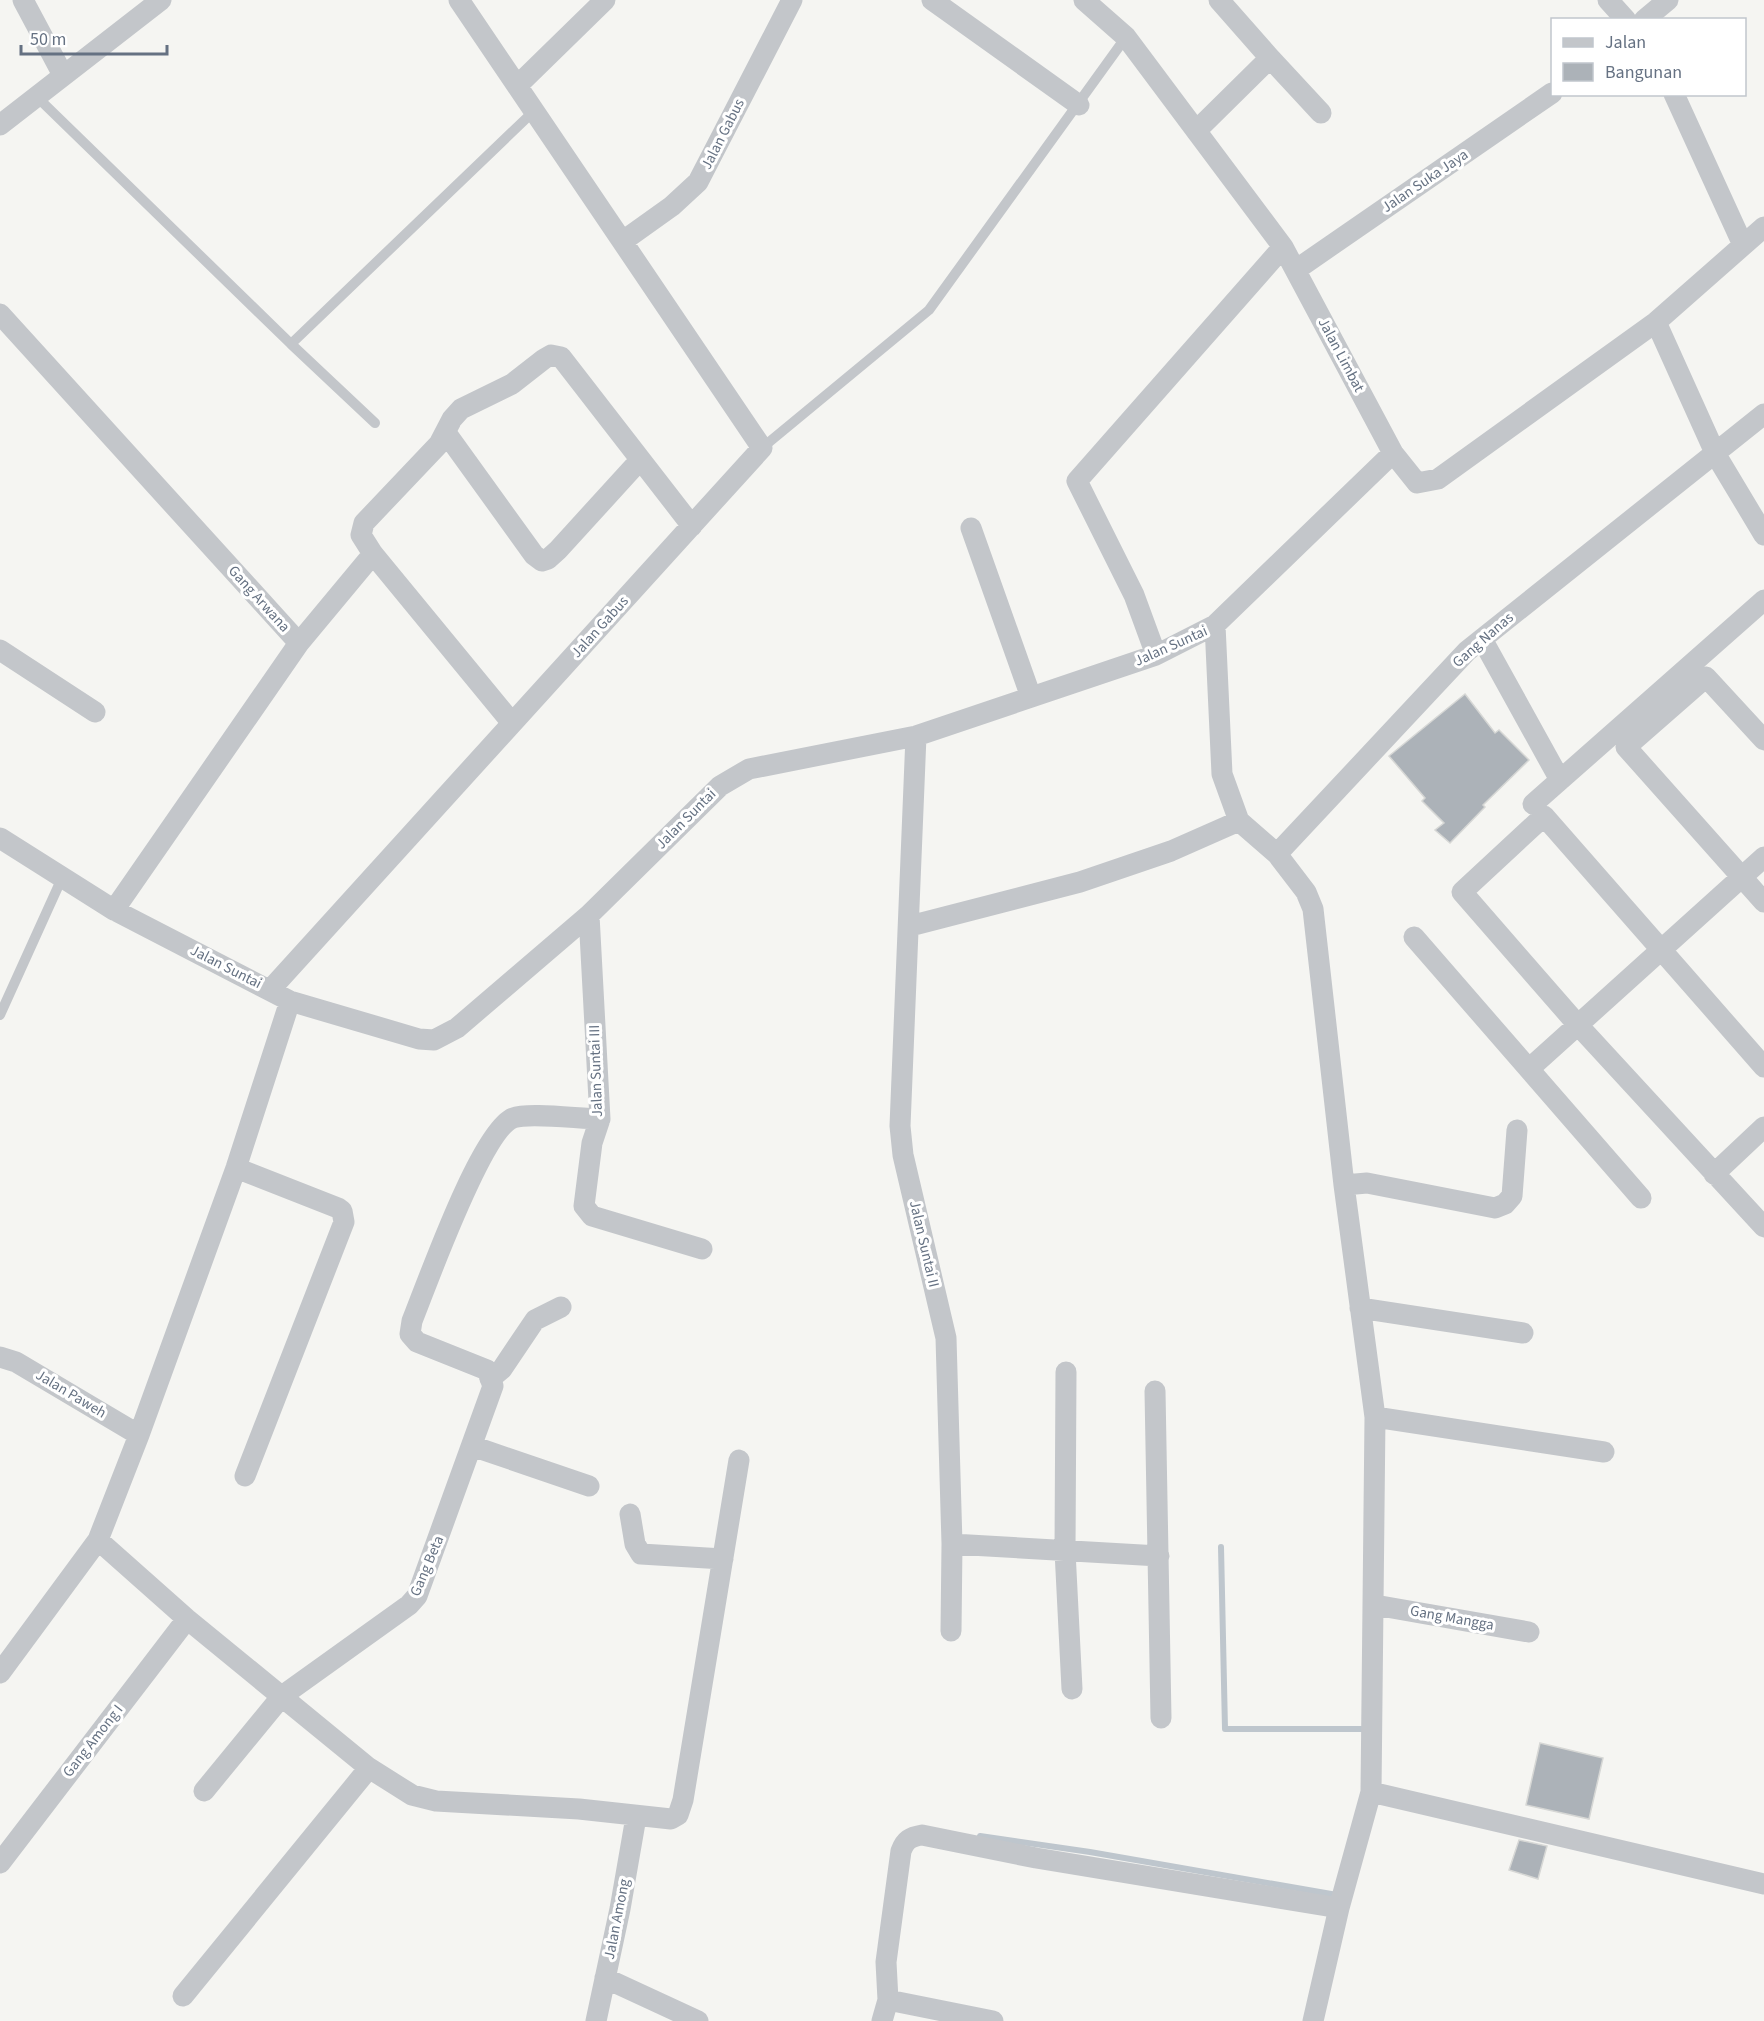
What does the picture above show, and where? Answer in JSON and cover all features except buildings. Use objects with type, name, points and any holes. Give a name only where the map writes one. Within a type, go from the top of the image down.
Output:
[{"type":"street","points":[[23,0],[63,75]]},
{"type":"street","points":[[0,125],[161,0]]},
{"type":"street","points":[[459,0],[762,448]]},
{"type":"street","points":[[517,86],[605,0]]},
{"type":"street","name":"Jalan Gabus","points":[[624,241],[672,206],[698,182],[792,0]]},
{"type":"street","points":[[932,0],[1079,105]]},
{"type":"street","name":"Jalan Limbat","points":[[1084,0],[1126,37],[1283,248],[1297,269],[1393,453],[1417,483],[1438,478],[1656,321]]},
{"type":"street","points":[[1219,0],[1321,113]]},
{"type":"street","points":[[1608,0],[1624,18]]},
{"type":"street","points":[[1646,18],[1668,0]]},
{"type":"street","points":[[1196,131],[1270,58]]},
{"type":"street","name":"Jalan Suka Jaya","points":[[1297,269],[1551,94]]},
{"type":"street","points":[[1675,96],[1743,245]]},
{"type":"street","points":[[1764,227],[1656,321],[1716,455],[1764,535]]},
{"type":"street","points":[[1156,655],[1134,595],[1077,481],[1283,248]]},
{"type":"street","name":"Gang Arwana","points":[[0,314],[299,642],[114,910]]},
{"type":"street","points":[[512,723],[373,554],[362,535],[364,523],[440,444],[452,419],[473,401],[512,384],[544,359],[551,356],[561,357],[692,526]]},
{"type":"street","name":"Gang Nanas","points":[[1276,854],[1467,651],[1716,455],[1764,414]]},
{"type":"street","points":[[446,433],[534,555],[542,561],[548,560],[558,550],[640,460]]},
{"type":"street","name":"Jalan Gabus","points":[[270,990],[762,448]]},
{"type":"street","name":"Jalan Suntai","points":[[0,838],[114,910],[290,1001],[419,1039],[434,1040],[457,1028],[589,915],[720,786],[733,777],[749,769],[916,736],[1156,655],[1215,625],[1393,453]]},
{"type":"street","points":[[971,528],[1031,697]]},
{"type":"street","points":[[299,642],[373,554]]},
{"type":"street","points":[[1533,804],[1764,600]]},
{"type":"street","points":[[1215,625],[1222,774],[1239,821],[1276,854],[1306,892],[1313,909],[1344,1185],[1375,1417],[1375,1605],[1371,1792],[1339,1908],[1313,2021]]},
{"type":"street","points":[[1482,639],[1560,780]]},
{"type":"street","points":[[0,651],[95,712]]},
{"type":"street","points":[[1764,740],[1706,677],[1626,747],[1764,902]]},
{"type":"street","name":"Jalan Suntai II","points":[[916,736],[900,1126],[903,1155],[946,1338],[952,1545],[951,1631]]},
{"type":"street","points":[[1764,1066],[1544,816],[1462,892],[1577,1024],[1764,1227]]},
{"type":"street","points":[[910,926],[1080,882],[1171,851],[1239,821]]},
{"type":"street","points":[[1529,1069],[1764,857]]},
{"type":"street","name":"Jalan Suntai III","points":[[589,915],[600,1119],[592,1143],[584,1206],[592,1216],[642,1233],[702,1249]]},
{"type":"street","points":[[1414,937],[1641,1198]]},
{"type":"street","points":[[0,1673],[98,1540],[139,1435],[236,1168],[290,1001]]},
{"type":"street","points":[[561,1307],[535,1320],[502,1369],[490,1379],[487,1370],[417,1342],[410,1334],[412,1321],[460,1203],[494,1136],[506,1122],[522,1116],[600,1119]]},
{"type":"street","points":[[1714,1174],[1764,1127]]},
{"type":"street","points":[[1344,1185],[1367,1183],[1495,1208],[1505,1204],[1512,1197],[1517,1130]]},
{"type":"street","points":[[236,1168],[338,1208],[342,1212],[344,1222],[245,1476]]},
{"type":"street","points":[[1360,1308],[1523,1333]]},
{"type":"street","name":"Jalan Paweh","points":[[0,1357],[16,1362],[139,1435]]},
{"type":"street","points":[[1066,1372],[1065,1551],[1072,1689]]},
{"type":"street","name":"Gang Beta","points":[[204,1791],[282,1696],[403,1610],[417,1596],[493,1386],[490,1379]]},
{"type":"street","points":[[1155,1391],[1161,1718]]},
{"type":"street","points":[[1375,1417],[1604,1452]]},
{"type":"street","points":[[472,1446],[589,1486]]},
{"type":"street","points":[[98,1540],[188,1619],[369,1768],[412,1795],[436,1801],[579,1809],[671,1820],[678,1815],[681,1808],[739,1460]]},
{"type":"street","points":[[630,1514],[635,1544],[641,1554],[723,1559]]},
{"type":"street","points":[[952,1545],[1159,1556]]},
{"type":"street","name":"Gang Mangga","points":[[1375,1605],[1529,1632]]},
{"type":"street","name":"Gang Among I","points":[[0,1863],[188,1619]]},
{"type":"street","points":[[183,1996],[369,1768]]},
{"type":"street","points":[[1371,1792],[1764,1884]]},
{"type":"street","name":"Jalan Among","points":[[596,2021],[636,1817]]},
{"type":"street","points":[[882,2021],[888,2000],[886,1962],[901,1851],[907,1839],[922,1835],[1036,1858],[1339,1908]]},
{"type":"street","points":[[605,1978],[698,2021]]},
{"type":"street","points":[[888,2000],[993,2021]]},
{"type":"lane","points":[[762,448],[929,310],[1126,37]]},
{"type":"lane","points":[[37,97],[375,423]]},
{"type":"lane","points":[[291,344],[534,111]]},
{"type":"lane","points":[[0,1015],[62,878]]},
{"type":"waterway","points":[[1221,1547],[1225,1729],[1369,1729]]},
{"type":"waterway","points":[[980,1836],[1090,1852],[1337,1895]]}]
